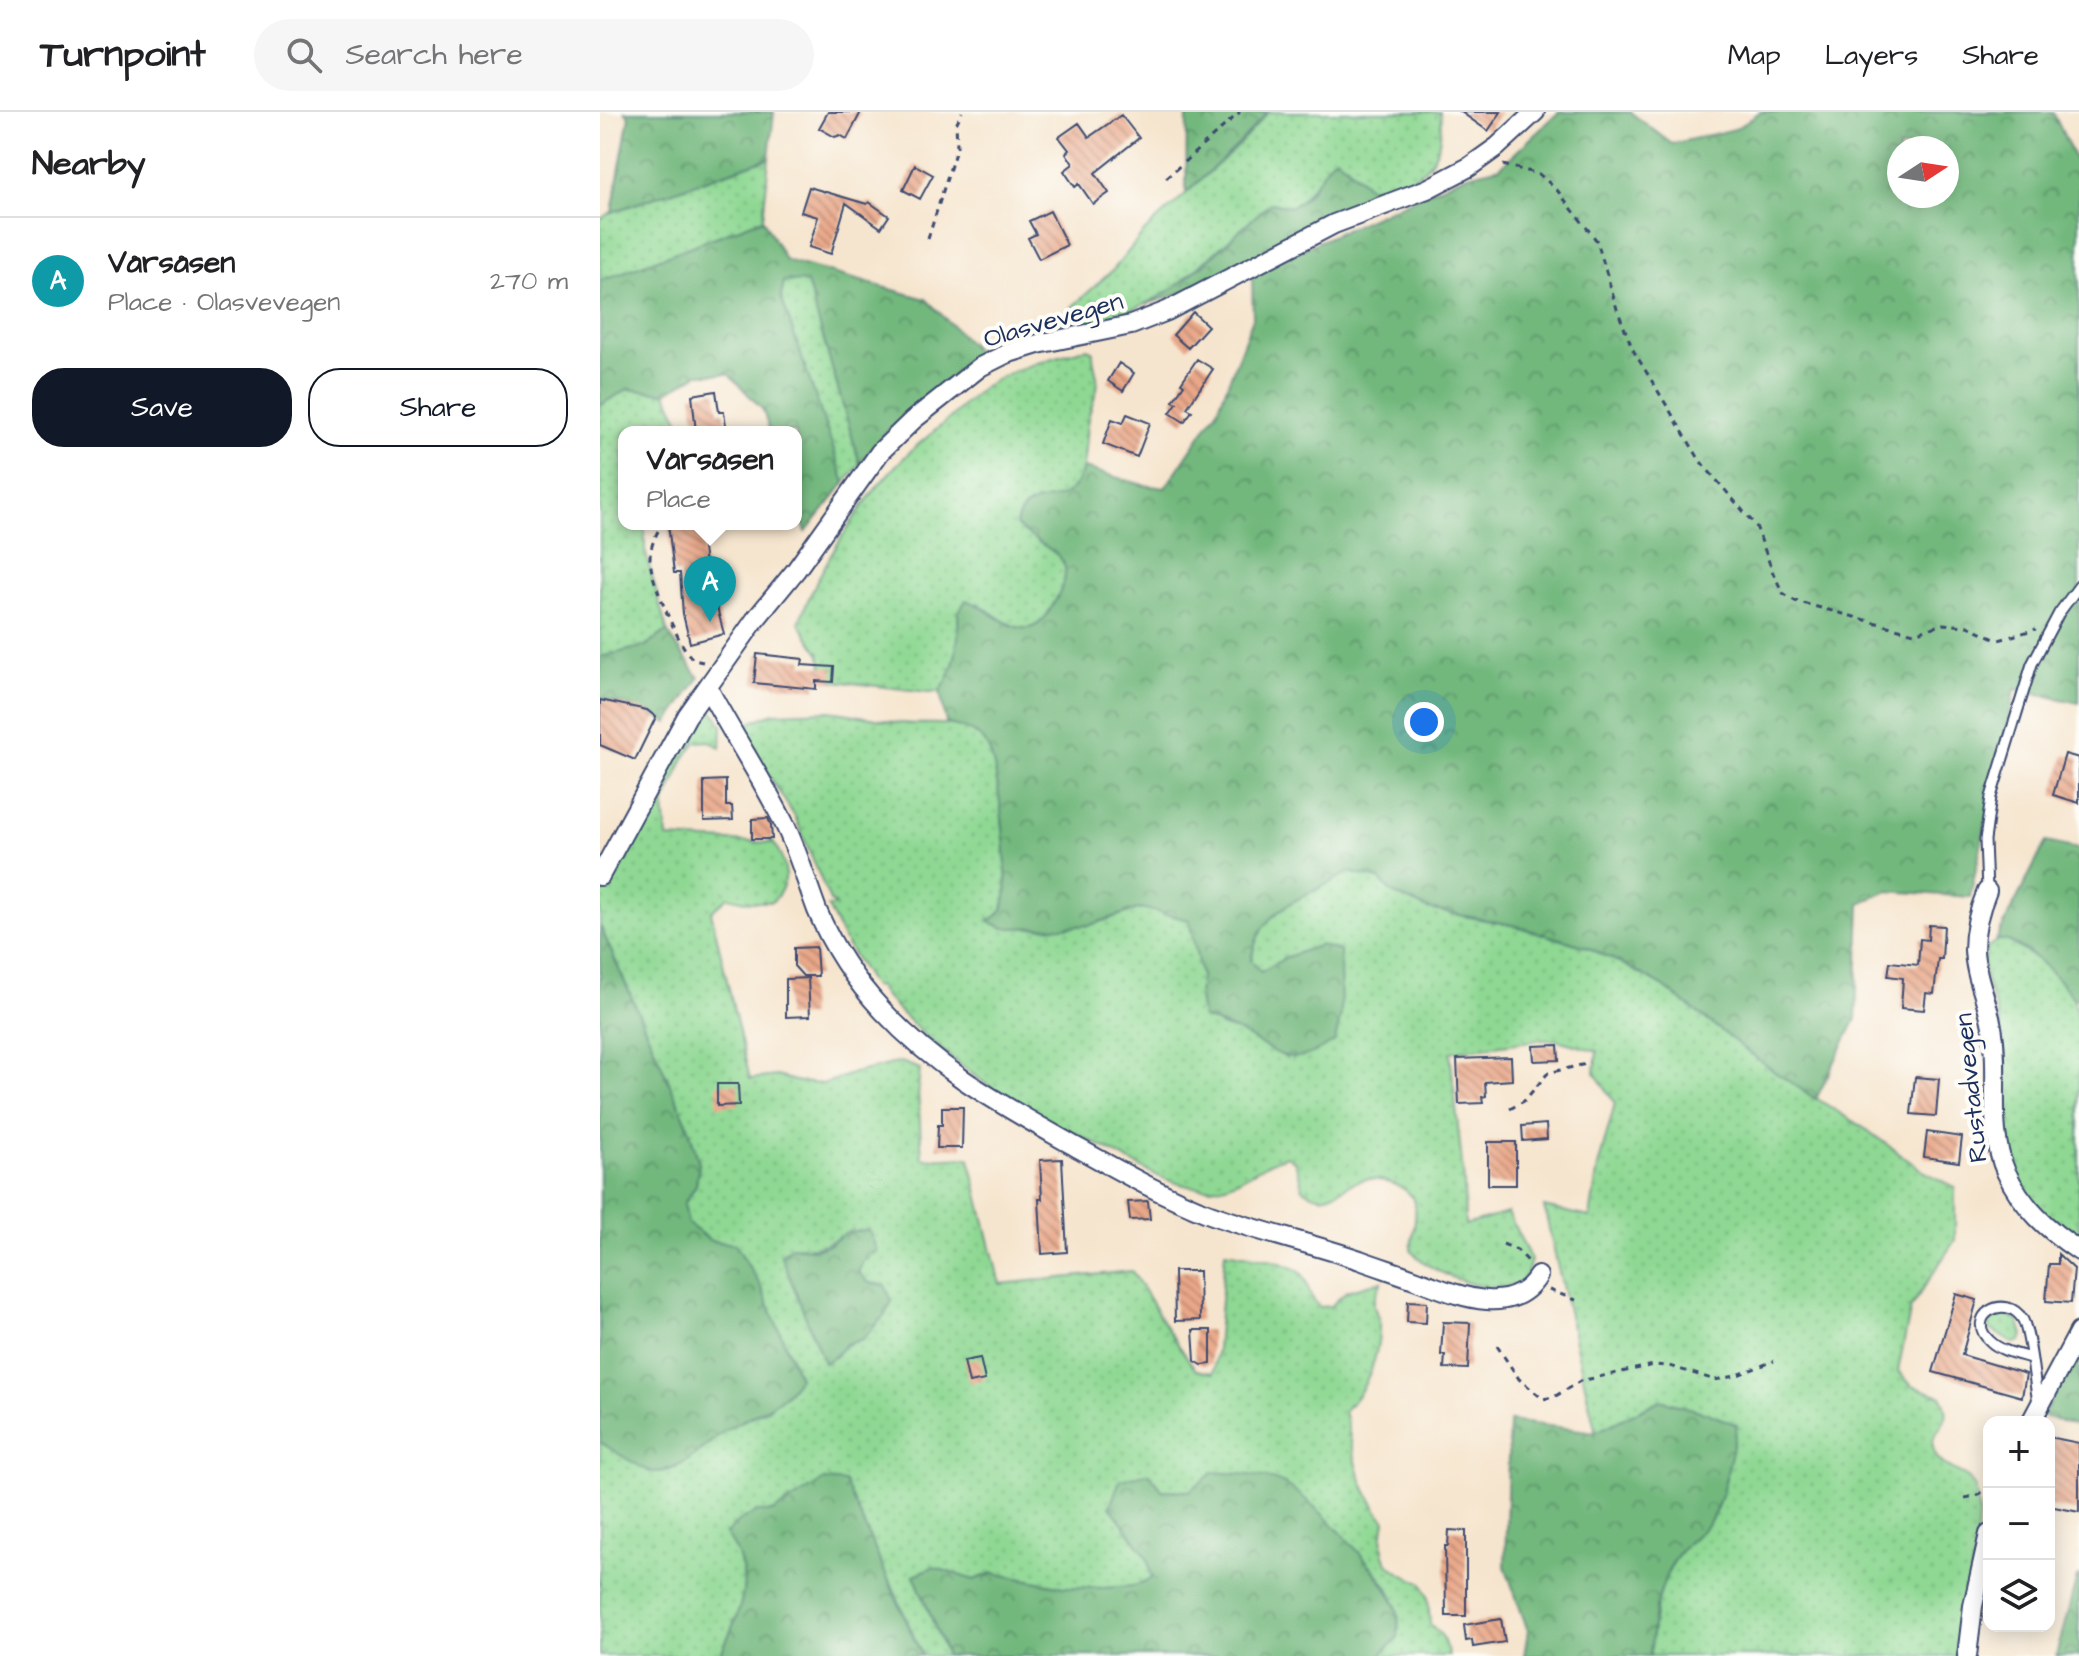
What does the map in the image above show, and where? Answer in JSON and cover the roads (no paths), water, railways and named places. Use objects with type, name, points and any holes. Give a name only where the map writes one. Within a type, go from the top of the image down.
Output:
[{"type":"street","name":"Olasvevegen","points":[[600,876],[687,716],[880,452],[913,420],[980,367],[1006,354],[1038,344],[1131,325],[1167,311],[1334,224],[1427,189],[1480,159],[1535,112]]},
{"type":"street","points":[[708,688],[775,806],[793,843],[823,924],[845,961],[888,1016],[957,1078],[1006,1109],[1133,1178],[1242,1226],[1333,1251],[1464,1298],[1489,1300],[1517,1294],[1531,1288],[1538,1276]]},
{"type":"street","name":"Rustadvegen","points":[[1987,891],[1975,929],[1974,948],[1975,966],[1993,1031],[1998,1148],[2005,1171],[2030,1211],[2051,1232],[2079,1251]]},
{"type":"street","points":[[2034,1414],[2079,1332]]},
{"type":"street","points":[[1967,1656],[1983,1558]]},
{"type":"lane","points":[[1987,891],[1985,840],[1991,797],[2032,664],[2059,613],[2079,586]]},
{"type":"lane","points":[[2031,1358],[2000,1348],[1988,1340],[1981,1328],[1983,1316],[1990,1309],[2004,1307],[2017,1313],[2024,1323],[2031,1358],[2034,1414]]},
{"type":"place","name":"Vårsåsen","points":[[710,622]]}]
